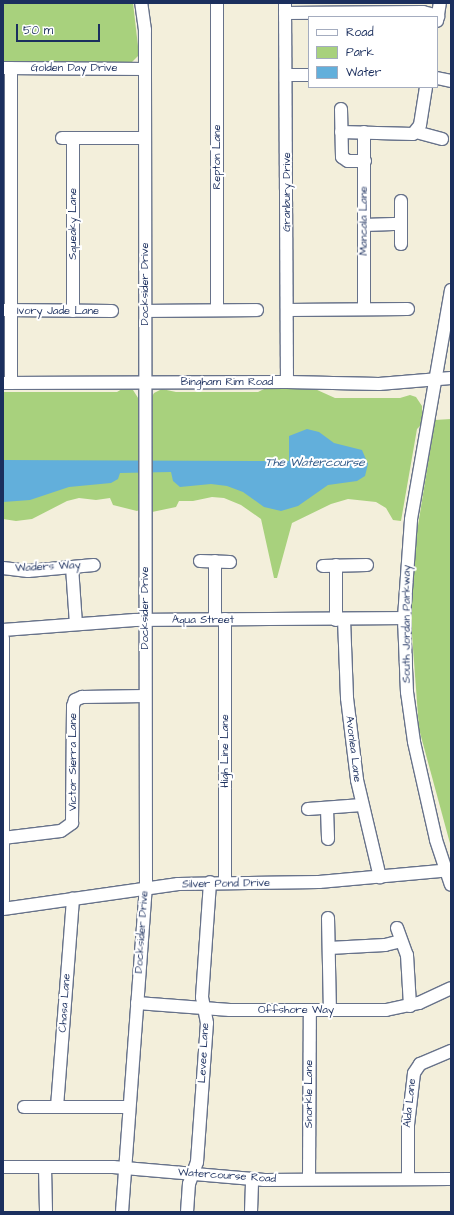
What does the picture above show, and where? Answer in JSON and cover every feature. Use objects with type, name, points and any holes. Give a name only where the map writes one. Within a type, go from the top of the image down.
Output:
[{"type":"street","name":"Docksider Drive","points":[[122,1212],[146,888],[145,30],[141,3]]},
{"type":"street","name":"Repton Lane","points":[[217,3],[217,310]]},
{"type":"street","points":[[438,18],[440,3]]},
{"type":"street","points":[[285,8],[423,12],[433,16]]},
{"type":"street","name":"Granbury Drive","points":[[285,8],[287,382]]},
{"type":"street","name":"Golden Day Drive","points":[[7,68],[145,69]]},
{"type":"street","points":[[7,68],[7,383]]},
{"type":"street","points":[[286,75],[308,75]]},
{"type":"street","points":[[438,78],[451,80]]},
{"type":"street","points":[[416,132],[420,125],[426,88]]},
{"type":"street","points":[[341,109],[343,159],[364,161]]},
{"type":"street","points":[[341,132],[364,132],[406,136],[416,132],[442,138]]},
{"type":"street","name":"Mancala Lane","points":[[364,132],[364,309]]},
{"type":"street","name":"Squeaky Lane","points":[[73,310],[68,138],[145,138]]},
{"type":"street","points":[[401,201],[401,244]]},
{"type":"street","points":[[364,225],[401,224]]},
{"type":"street","name":"South Jordan Parkway","points":[[451,290],[411,520],[404,618],[406,673],[412,730],[436,840],[449,870],[451,885]]},
{"type":"street","points":[[287,310],[408,309]]},
{"type":"street","name":"Ivory Jade Lane","points":[[7,310],[112,311]]},
{"type":"street","points":[[146,311],[257,310]]},
{"type":"street","name":"Bingham Rim Road","points":[[7,383],[287,382],[379,384],[451,378]]},
{"type":"street","points":[[200,561],[230,562]]},
{"type":"street","name":"High Line Lane","points":[[215,562],[220,619],[225,882]]},
{"type":"street","name":"Waders Way","points":[[3,568],[28,571],[94,565]]},
{"type":"street","points":[[323,566],[367,565]]},
{"type":"street","name":"Avonlea Lane","points":[[336,566],[347,698],[362,805],[380,877]]},
{"type":"street","points":[[72,567],[76,624]]},
{"type":"street","name":"Aqua Street","points":[[3,630],[146,620],[340,620],[404,618]]},
{"type":"street","points":[[3,638],[3,901]]},
{"type":"street","name":"Victor Sierra Lane","points":[[3,838],[61,831],[72,822],[73,706],[76,700],[82,697],[145,696]]},
{"type":"street","points":[[308,809],[327,809],[362,805]]},
{"type":"street","points":[[327,809],[328,839]]},
{"type":"street","name":"Silver Pond Drive","points":[[3,909],[146,888],[210,882],[312,882],[449,870]]},
{"type":"street","name":"Levee Lane","points":[[187,1212],[189,1184],[194,1175],[197,1162],[207,1023],[202,997],[210,882]]},
{"type":"street","name":"Chasa Lane","points":[[57,1107],[73,899]]},
{"type":"street","points":[[328,918],[330,1010]]},
{"type":"street","points":[[397,928],[407,959],[410,1006]]},
{"type":"street","points":[[329,948],[385,945],[401,940]]},
{"type":"street","name":"Offshore Way","points":[[137,1003],[204,1008],[386,1010],[410,1006],[451,988]]},
{"type":"street","name":"Snorkle Lane","points":[[309,1179],[310,1010]]},
{"type":"street","name":"Alda Lane","points":[[408,1179],[408,1125],[414,1072],[420,1064],[451,1051]]},
{"type":"street","points":[[24,1107],[129,1108]]},
{"type":"street","name":"Watercourse Road","points":[[3,1167],[125,1168],[252,1180],[451,1179]]},
{"type":"street","points":[[46,1167],[46,1212]]},
{"type":"street","points":[[251,1212],[252,1180]]},
{"type":"green space","points":[[3,3],[133,3],[139,55],[131,63],[3,64]]},
{"type":"green space","points":[[122,389],[133,390],[140,401],[139,510],[137,511],[113,505],[110,498],[96,500],[79,498],[67,501],[32,519],[16,521],[3,519],[3,392],[117,392]]},
{"type":"green space","points":[[162,389],[176,392],[258,392],[264,389],[315,389],[335,398],[400,398],[410,395],[416,397],[422,406],[422,424],[417,429],[401,521],[393,520],[386,508],[376,502],[348,499],[331,504],[292,523],[277,578],[274,578],[261,519],[241,505],[224,498],[212,497],[193,501],[179,501],[176,507],[152,512],[150,510],[150,400],[154,393]]},
{"type":"green space","points":[[451,419],[451,847],[419,729],[411,621],[415,544],[435,420]]},
{"type":"water","name":"The Watercourse","points":[[307,429],[319,432],[334,443],[362,450],[368,464],[365,476],[357,481],[328,485],[298,506],[281,511],[264,507],[243,492],[227,486],[211,484],[180,487],[173,481],[171,472],[120,473],[118,479],[111,483],[69,487],[30,500],[3,502],[3,460],[289,461],[289,436]]}]
